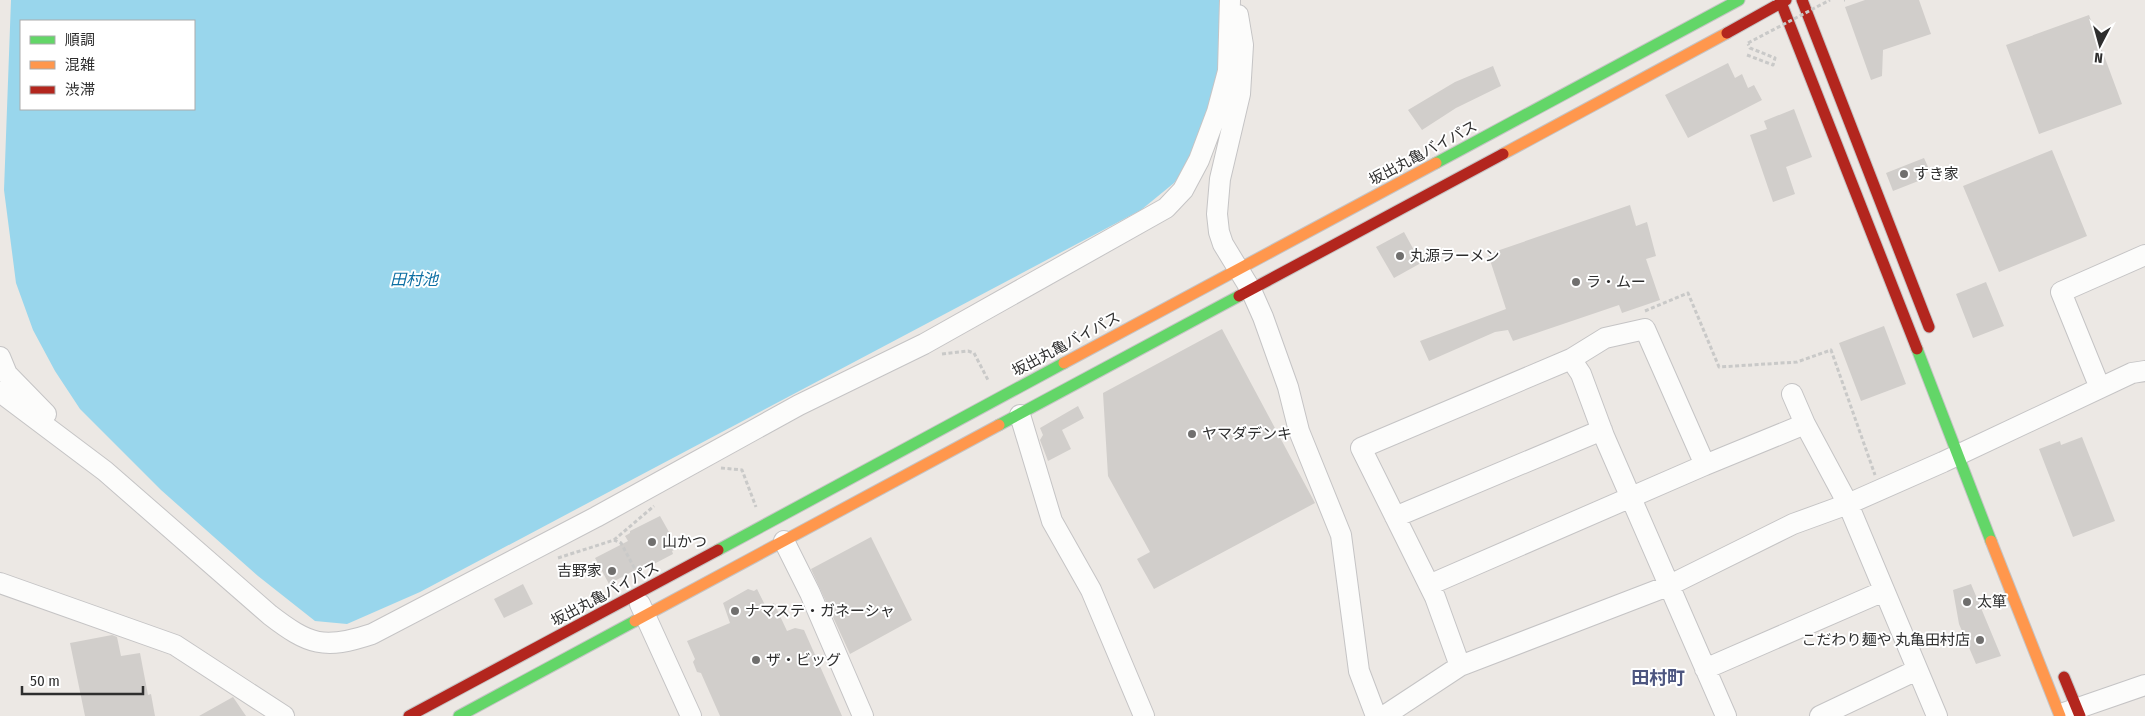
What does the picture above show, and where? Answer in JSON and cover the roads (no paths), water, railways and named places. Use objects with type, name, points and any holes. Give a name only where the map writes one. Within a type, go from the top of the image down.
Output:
[{"type":"main road","name":"坂出丸亀バイパス","points":[[409,716],[1238,268],[1739,0]]},
{"type":"main road","points":[[1802,0],[1932,337]]},
{"type":"main road","points":[[459,716],[1619,92],[1782,1],[1971,449],[2066,714]]},
{"type":"main road","points":[[2059,665],[2066,714]]},
{"type":"street","points":[[0,357],[7,374],[26,395],[105,471],[276,620],[295,634],[312,642],[332,643],[354,640],[372,634],[694,464],[799,405],[918,347],[1166,208],[1183,190],[1198,160],[1217,112],[1228,71],[1230,0]]},
{"type":"street","points":[[1236,0],[1243,45],[1240,94],[1220,179],[1217,214],[1219,232],[1251,290],[1277,354],[1299,431],[1341,535],[1359,670],[1376,716]]},
{"type":"street","points":[[2100,388],[2061,292],[2145,255]]},
{"type":"street","points":[[1460,666],[1429,585],[1361,448],[1571,360],[1605,338],[1645,329],[1705,465]]},
{"type":"street","points":[[1571,360],[1581,374],[1602,430],[1632,497],[1668,586],[1726,716]]},
{"type":"street","points":[[1384,716],[1460,666],[1668,586],[1793,524],[1848,504],[1971,449],[2132,373],[2145,371]]},
{"type":"street","points":[[0,392],[105,471]]},
{"type":"street","points":[[1792,394],[1848,504],[1937,716]]},
{"type":"street","points":[[1020,415],[1052,521],[1091,590],[1144,716]]},
{"type":"street","points":[[1429,585],[1705,465],[1806,424]]},
{"type":"street","points":[[1395,517],[1602,430]]},
{"type":"street","points":[[784,541],[810,592],[863,716]]},
{"type":"street","points":[[0,582],[174,645],[284,716]]},
{"type":"street","points":[[1705,669],[1884,591]]},
{"type":"street","points":[[641,592],[646,615],[691,716]]},
{"type":"street","points":[[1820,716],[1917,670]]},
{"type":"street","points":[[2066,714],[2145,684]]},
{"type":"water","name":"田村池","points":[[11,0],[1222,0],[1217,98],[1202,145],[1174,183],[1141,210],[420,592],[347,624],[315,621],[258,576],[161,490],[80,409],[55,371],[33,330],[16,283],[4,190]]},
{"type":"place","name":"すき家","points":[[1904,174]]},
{"type":"place","name":"丸源ラーメン","points":[[1400,256]]},
{"type":"place","name":"ラ・ムー","points":[[1576,282]]},
{"type":"place","name":"ヤマダデンキ","points":[[1192,434]]},
{"type":"place","name":"山かつ","points":[[652,542]]},
{"type":"place","name":"吉野家","points":[[612,571]]},
{"type":"place","name":"太箪","points":[[1967,602]]},
{"type":"place","name":"ナマステ・ガネーシャ","points":[[735,611]]},
{"type":"place","name":"こだわり麺や 丸亀田村店","points":[[1980,640]]},
{"type":"place","name":"ザ・ビッグ","points":[[756,660]]},
{"type":"district","name":"田村町","points":[[1658,678]]}]
